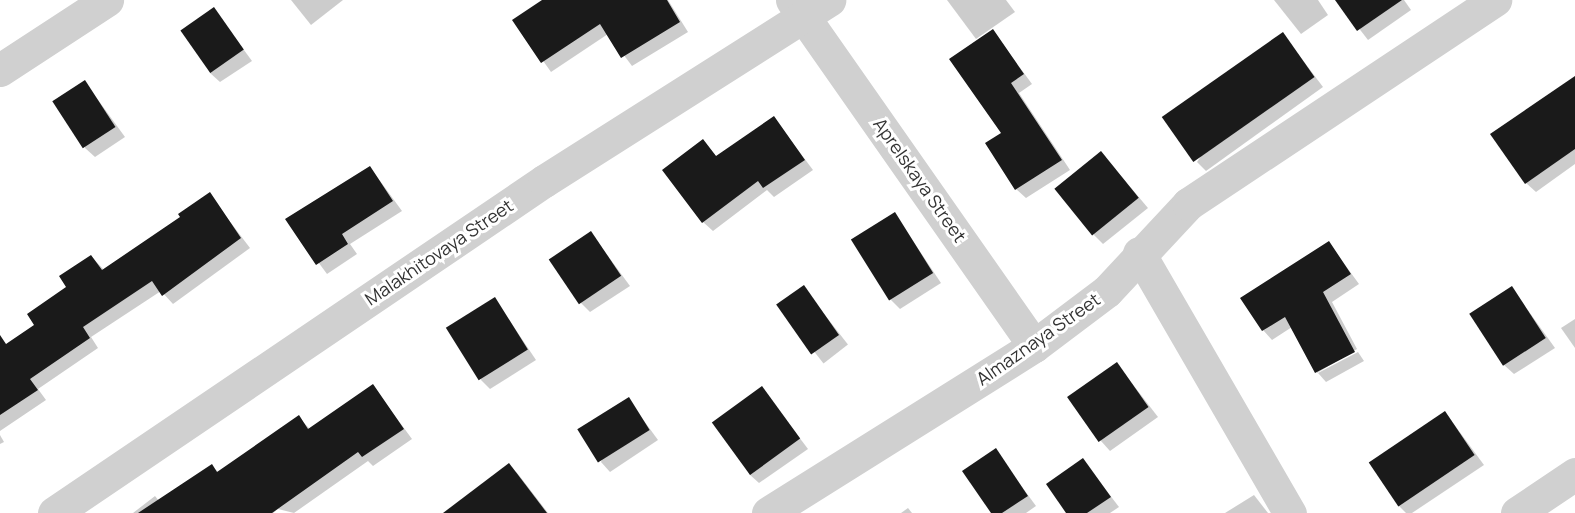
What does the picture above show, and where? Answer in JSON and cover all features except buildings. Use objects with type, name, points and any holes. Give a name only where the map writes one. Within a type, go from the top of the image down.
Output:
[{"type":"street","points":[[0,70],[107,0]]},
{"type":"street","name":"Almaznaya Street","points":[[768,513],[1034,346],[1107,291],[1139,253],[1188,204],[1496,0]]},
{"type":"street","name":"Aprelskaya Street","points":[[808,5],[1034,346]]},
{"type":"street","name":"Malakhitovaya Street","points":[[54,513],[808,5]]},
{"type":"street","points":[[1139,253],[1290,513]]},
{"type":"street","points":[[1517,513],[1575,474]]}]
